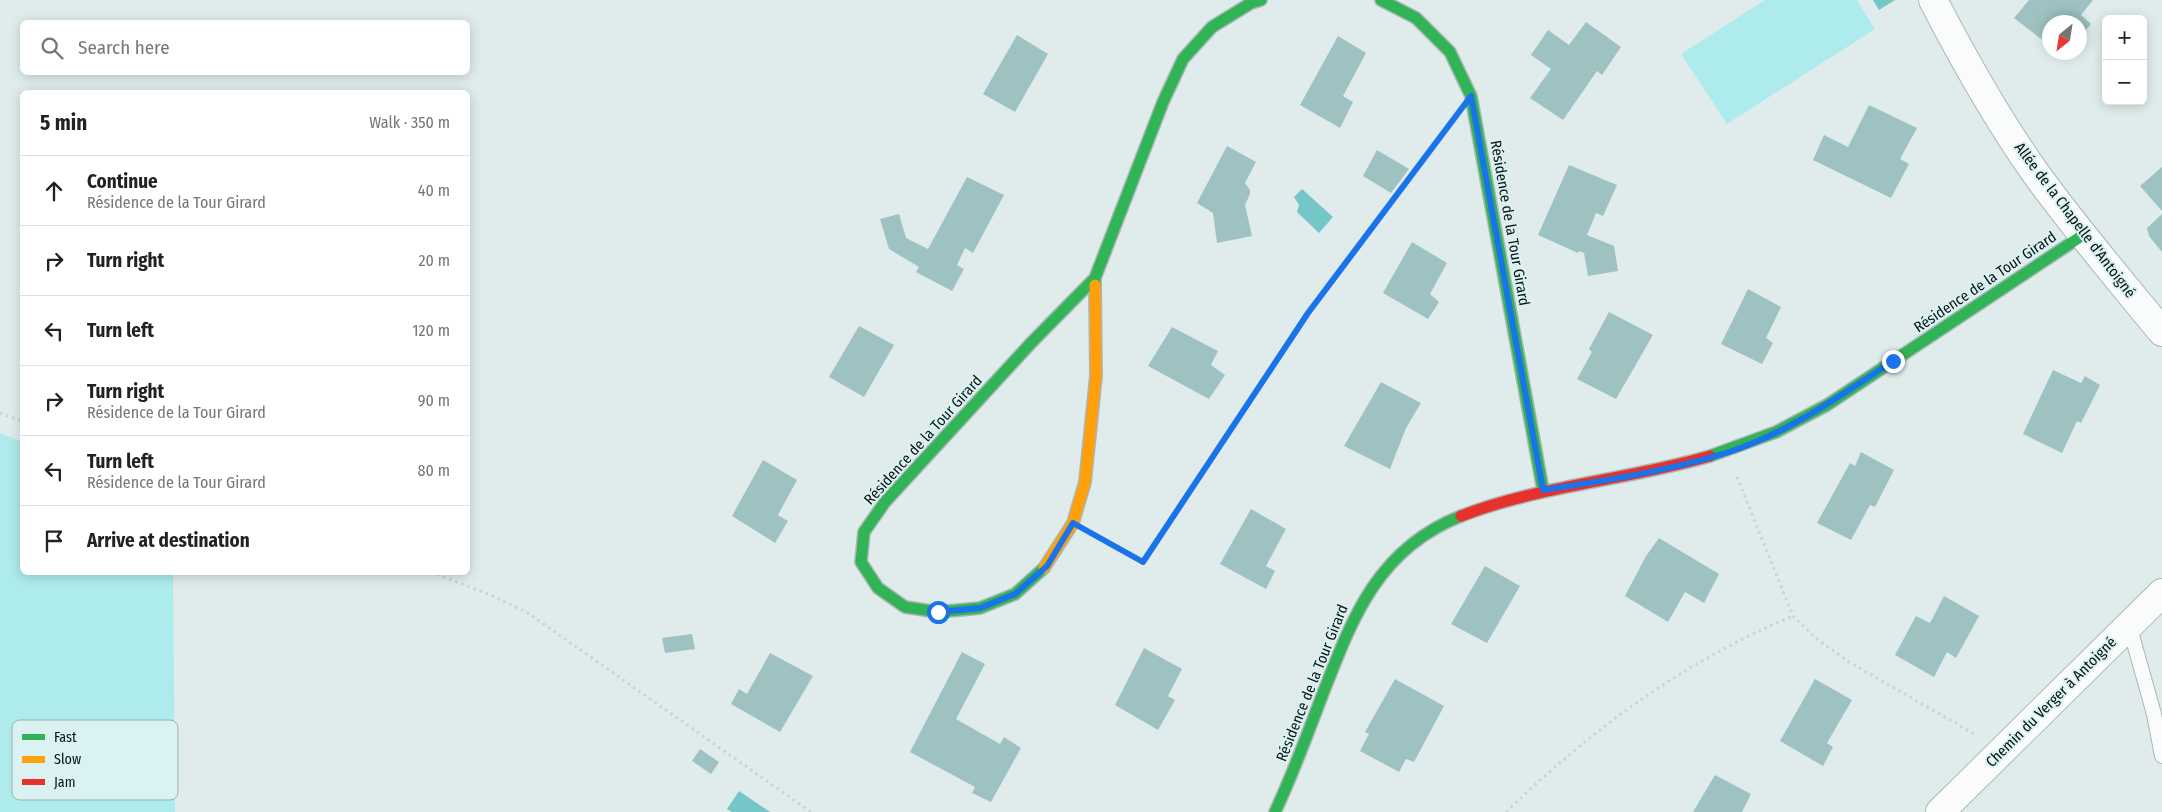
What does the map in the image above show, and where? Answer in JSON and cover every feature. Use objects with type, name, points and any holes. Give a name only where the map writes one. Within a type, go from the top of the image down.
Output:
[{"type":"street","name":"Résidence de la Tour Girard","points":[[1095,278],[1031,343],[885,502],[864,532],[861,562],[878,588],[905,607],[938,612],[980,608],[1015,594],[1047,566],[1073,523],[1085,482],[1096,376],[1095,278],[1163,102],[1183,59],[1212,27],[1251,3],[1261,0]]},
{"type":"street","name":"Résidence de la Tour Girard","points":[[1381,0],[1416,18],[1450,52],[1471,96],[1543,490]]},
{"type":"street","name":"Allée de la Chapelle d'Antoigné","points":[[1933,0],[1962,56],[2034,170],[2083,235],[2162,332]]},
{"type":"street","name":"Résidence de la Tour Girard","points":[[1275,812],[1292,776],[1346,633],[1362,600],[1384,571],[1411,546],[1442,524],[1476,508],[1543,490],[1603,481],[1728,453],[1778,431],[1831,401],[2083,235]]},
{"type":"street","name":"Chemin du Verger à Antoigné","points":[[1940,812],[2162,593]]},
{"type":"lane","points":[[2129,625],[2154,714],[2162,756]]},
{"type":"path","points":[[1073,523],[1143,562],[1308,313],[1471,96]]},
{"type":"path","points":[[0,413],[20,420]]},
{"type":"path","points":[[1728,453],[1794,616],[1818,640],[1849,662],[2003,750]]},
{"type":"path","points":[[439,575],[488,594],[528,614],[811,812]]},
{"type":"path","points":[[1506,812],[1583,742],[1638,700],[1697,662],[1749,635],[1794,616]]},
{"type":"shaded area","points":[[1765,0],[1857,0],[1875,29],[1727,124],[1681,54]]},
{"type":"shaded area","points":[[1873,0],[1895,0],[1879,10]]},
{"type":"shaded area","points":[[1302,189],[1333,217],[1319,233],[1297,212],[1299,205],[1294,197]]},
{"type":"shaded area","points":[[0,433],[20,441],[20,575],[173,575],[174,720],[12,720],[12,800],[175,800],[175,812],[0,812]]},
{"type":"shaded area","points":[[739,791],[770,812],[732,812],[727,809]]},
{"type":"building","points":[[2029,0],[2093,0],[2081,15],[2042,15],[2042,40],[2014,18]]},
{"type":"building","points":[[2087,20],[2091,24],[2087,29]]},
{"type":"building","points":[[1586,22],[1621,47],[1602,75],[1597,71],[1563,120],[1530,98],[1551,69],[1531,55],[1548,30],[1569,45]]},
{"type":"building","points":[[1017,35],[1048,54],[1015,112],[983,94]]},
{"type":"building","points":[[1338,36],[1366,53],[1343,96],[1353,102],[1340,128],[1300,105]]},
{"type":"building","points":[[1869,105],[1917,128],[1900,159],[1909,164],[1891,198],[1813,160],[1824,135],[1848,147]]},
{"type":"building","points":[[1227,146],[1256,162],[1245,183],[1250,190],[1245,205],[1252,236],[1217,243],[1213,213],[1197,203]]},
{"type":"building","points":[[1377,150],[1409,169],[1391,193],[1363,176]]},
{"type":"building","points":[[1569,165],[1617,185],[1603,216],[1596,213],[1587,235],[1614,246],[1618,271],[1588,276],[1584,253],[1579,251],[1578,253],[1538,235]]},
{"type":"building","points":[[2162,167],[2162,211],[2140,186]]},
{"type":"building","points":[[967,177],[1004,195],[973,253],[965,248],[957,265],[964,269],[952,291],[916,272],[919,267],[889,249],[880,219],[899,214],[906,238],[928,249]]},
{"type":"building","points":[[2162,214],[2162,252],[2149,236],[2147,228]]},
{"type":"building","points":[[1412,242],[1447,263],[1430,294],[1439,302],[1428,319],[1383,293]]},
{"type":"building","points":[[1748,289],[1781,307],[1766,338],[1773,343],[1762,364],[1721,344]]},
{"type":"building","points":[[1609,312],[1653,335],[1616,399],[1577,379],[1592,352],[1589,349]]},
{"type":"building","points":[[859,326],[894,345],[864,397],[829,377]]},
{"type":"building","points":[[1172,327],[1218,351],[1211,365],[1225,375],[1209,399],[1148,366]]},
{"type":"building","points":[[2053,370],[2081,383],[2085,376],[2100,385],[2081,423],[2077,421],[2062,453],[2023,434]]},
{"type":"building","points":[[1381,382],[1421,403],[1406,428],[1390,469],[1344,446]]},
{"type":"building","points":[[1861,452],[1894,470],[1875,507],[1870,505],[1851,540],[1817,523],[1850,463],[1855,466]]},
{"type":"building","points":[[763,460],[797,480],[778,515],[788,521],[775,543],[732,516]]},
{"type":"building","points":[[1251,509],[1286,529],[1266,566],[1275,571],[1266,589],[1220,564]]},
{"type":"building","points":[[1659,538],[1719,574],[1704,603],[1685,592],[1668,622],[1625,596],[1646,556]]},
{"type":"building","points":[[1485,566],[1520,586],[1487,643],[1451,624]]},
{"type":"building","points":[[1944,596],[1979,616],[1956,658],[1947,652],[1934,677],[1895,655],[1916,616],[1930,623]]},
{"type":"building","points":[[692,634],[695,649],[665,653],[662,638]]},
{"type":"building","points":[[1144,648],[1182,669],[1168,696],[1175,700],[1158,730],[1115,705]]},
{"type":"building","points":[[962,652],[985,664],[956,719],[1000,744],[1004,737],[1021,748],[991,802],[972,793],[975,787],[910,752]]},
{"type":"building","points":[[770,653],[813,676],[780,732],[731,704],[739,689],[747,694]]},
{"type":"building","points":[[1395,679],[1444,706],[1414,762],[1406,759],[1399,772],[1360,751],[1369,734],[1365,732]]},
{"type":"building","points":[[1815,679],[1852,700],[1827,743],[1833,747],[1823,766],[1780,741]]},
{"type":"building","points":[[700,749],[719,762],[711,774],[692,761]]},
{"type":"building","points":[[1715,775],[1751,794],[1742,812],[1693,812]]},
{"type":"traffic: fast","points":[[1095,285],[1095,278],[1163,102],[1183,59],[1212,27],[1251,3],[1261,0]]},
{"type":"traffic: fast","points":[[1381,0],[1416,18],[1450,52],[1471,96],[1543,490]]},
{"type":"traffic: fast","points":[[1710,456],[1776,432],[1827,405],[2083,235]]},
{"type":"traffic: fast","points":[[1044,568],[1015,594],[980,608],[938,612],[905,607],[878,588],[861,562],[864,532],[885,502],[1031,343],[1095,278]]},
{"type":"traffic: fast","points":[[1275,812],[1345,640],[1371,590],[1388,567],[1408,547],[1432,530],[1461,516]]},
{"type":"traffic: slow","points":[[1044,568],[1073,523],[1085,482],[1096,376],[1095,285]]},
{"type":"traffic: jam","points":[[1461,516],[1522,497],[1710,456]]},
{"type":"route","points":[[938,612],[980,608],[1015,594],[1047,566],[1073,523],[1143,562],[1308,313],[1471,96],[1543,490],[1603,481],[1728,453],[1778,431],[1831,401],[1893,361]]}]
